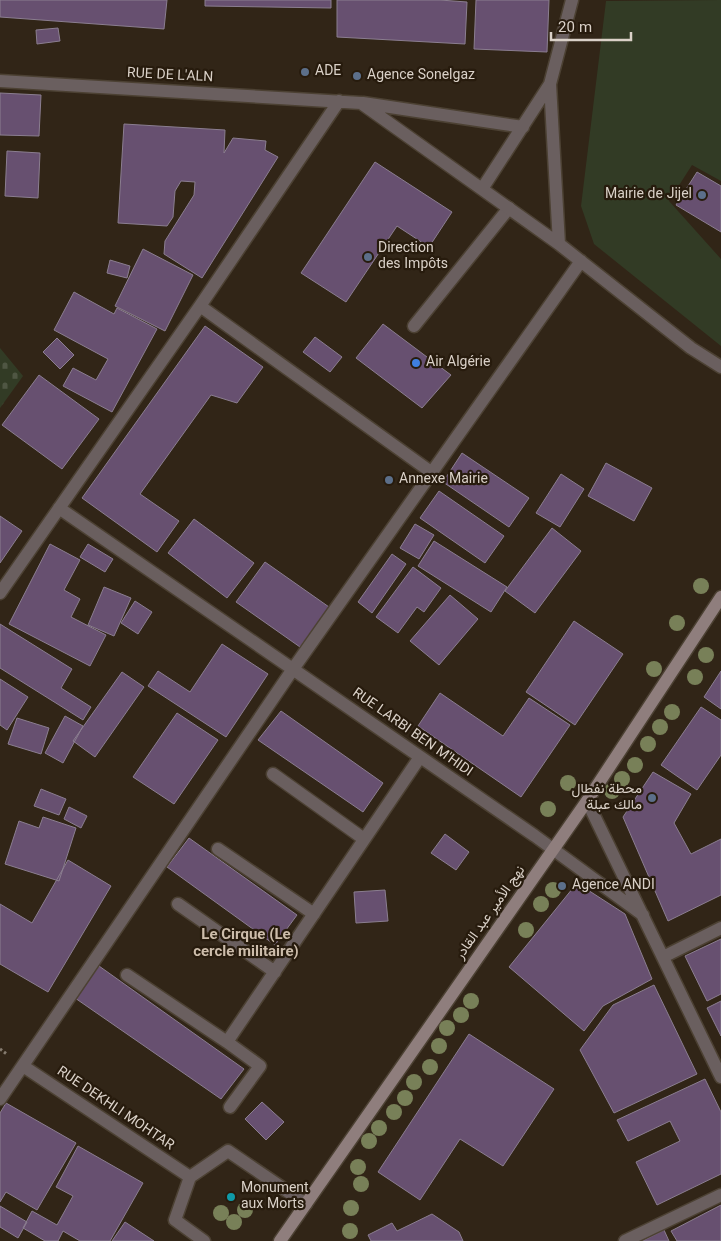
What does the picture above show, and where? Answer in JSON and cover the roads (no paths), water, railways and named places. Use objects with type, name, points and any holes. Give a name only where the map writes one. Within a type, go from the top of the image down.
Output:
[{"type":"main road","name":"نهج الأمير عبد القادر","points":[[280,1241],[587,801],[721,597]]},
{"type":"street","points":[[482,189],[550,84],[572,0]]},
{"type":"street","name":"RUE DE L'ALN","points":[[0,81],[339,101],[523,127]]},
{"type":"street","points":[[550,84],[559,244]]},
{"type":"street","points":[[0,593],[200,306],[339,101]]},
{"type":"street","points":[[361,103],[559,244],[691,348],[721,367]]},
{"type":"street","points":[[414,326],[509,208]]},
{"type":"street","points":[[0,1099],[293,669],[581,261]]},
{"type":"street","points":[[200,306],[431,472]]},
{"type":"street","name":"RUE LARBI BEN M'HIDI","points":[[59,508],[554,849],[642,915]]},
{"type":"street","points":[[226,1042],[420,757]]},
{"type":"street","points":[[273,774],[364,840]]},
{"type":"street","points":[[587,801],[721,1077]]},
{"type":"street","points":[[218,850],[314,914]]},
{"type":"street","points":[[178,904],[274,972]]},
{"type":"street","points":[[663,957],[721,928]]},
{"type":"street","points":[[127,975],[260,1066],[230,1107]]},
{"type":"street","name":"RUE DEKHLI MOHTAR","points":[[23,1066],[190,1177]]},
{"type":"street","points":[[204,1241],[175,1220],[190,1177],[228,1151],[306,1204]]},
{"type":"street","points":[[625,1241],[721,1195]]},
{"type":"place","name":"ADE","points":[[305,72]]},
{"type":"place","name":"Agence Sonelgaz","points":[[357,76]]},
{"type":"place","name":"Mairie de Jijel","points":[[702,195]]},
{"type":"place","name":"Direction des Impôts","points":[[368,257]]},
{"type":"place","name":"Air Algérie","points":[[416,363]]},
{"type":"place","name":"Annexe Mairie","points":[[389,480]]},
{"type":"place","name":"محطة نفطال مالك عبلة","points":[[652,798]]},
{"type":"place","name":"Agence ANDI","points":[[562,886]]},
{"type":"place","name":"Monument aux Morts","points":[[231,1197]]},
{"type":"district","name":"Le Cirque (Le cercle militaire)","points":[[246,944]]}]
